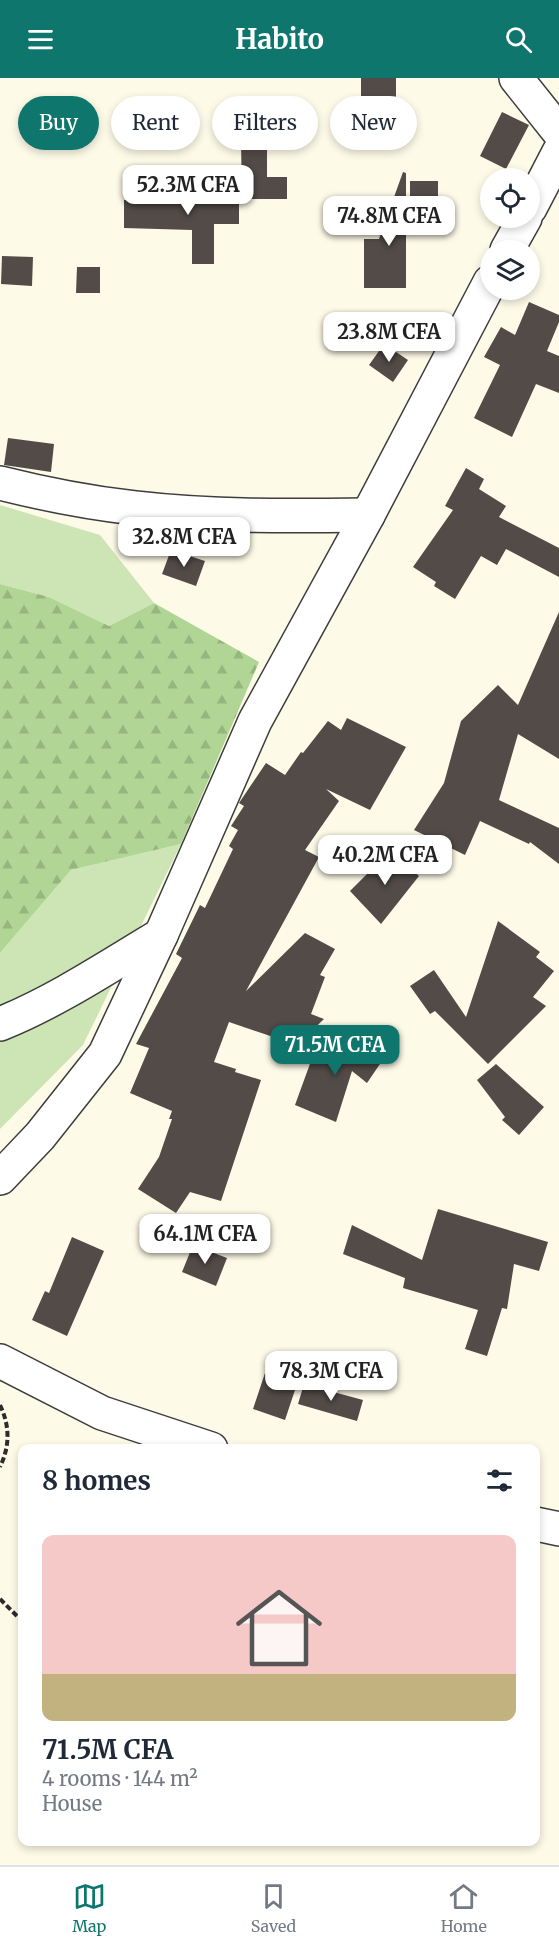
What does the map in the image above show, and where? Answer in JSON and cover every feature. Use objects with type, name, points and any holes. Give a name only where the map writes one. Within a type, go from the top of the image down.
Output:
[{"type":"street","points":[[516,78],[559,132]]},
{"type":"street","points":[[540,189],[559,152]]},
{"type":"street","points":[[0,1178],[40,1136],[105,1054],[161,935],[255,721],[368,515],[481,300]]},
{"type":"street","points":[[0,483],[42,493],[134,508],[262,516],[368,515]]},
{"type":"street","points":[[0,1024],[58,996],[161,935]]},
{"type":"street","points":[[0,1361],[102,1413],[196,1444]]},
{"type":"street","points":[[540,1525],[559,1529]]},
{"type":"path","points":[[0,1405],[7,1420],[8,1451],[0,1467]]},
{"type":"path","points":[[0,1599],[18,1618]]},
{"type":"green space","points":[[0,505],[100,535],[154,603],[109,626],[49,597],[0,584]]},
{"type":"green space","points":[[0,584],[49,597],[109,626],[154,603],[259,662],[181,844],[71,870],[0,953]]},
{"type":"green space","points":[[181,844],[83,1045],[0,1129],[0,953],[71,870]]},
{"type":"building","points":[[361,78],[396,78],[396,96],[361,96]]},
{"type":"building","points":[[502,112],[529,125],[507,168],[480,156]]},
{"type":"building","points":[[241,150],[267,150],[267,177],[287,177],[287,199],[242,199]]},
{"type":"building","points":[[403,172],[406,173],[406,288],[364,288],[364,239],[379,239]]},
{"type":"building","points":[[410,181],[438,181],[438,207],[410,207]]},
{"type":"building","points":[[177,187],[239,187],[239,224],[214,224],[214,264],[192,264],[192,230],[124,228],[124,200],[177,200]]},
{"type":"building","points":[[2,256],[33,257],[32,286],[1,284]]},
{"type":"building","points":[[77,267],[100,267],[100,293],[76,293]]},
{"type":"building","points":[[529,302],[559,315],[559,322],[547,351],[559,356],[559,393],[536,384],[512,437],[474,418],[500,365],[484,357],[501,327],[515,335]]},
{"type":"building","points":[[384,344],[408,360],[393,382],[369,365]]},
{"type":"building","points":[[8,438],[54,444],[51,472],[4,465]]},
{"type":"building","points":[[466,468],[484,479],[479,489],[506,506],[499,517],[559,548],[559,577],[506,549],[497,565],[481,556],[455,599],[434,586],[436,582],[413,567],[453,510],[445,506]]},
{"type":"building","points":[[171,550],[205,561],[196,586],[162,574]]},
{"type":"building","points":[[559,612],[559,759],[518,734],[499,800],[559,828],[559,864],[530,842],[529,844],[480,821],[465,855],[414,830],[444,783],[461,721],[498,685],[518,705]]},
{"type":"building","points":[[347,718],[406,747],[370,810],[326,789],[339,801],[305,850],[319,857],[246,991],[305,933],[335,949],[320,975],[325,977],[311,1014],[324,1019],[297,1045],[229,1022],[214,1062],[236,1069],[235,1072],[261,1080],[221,1201],[190,1192],[176,1213],[138,1189],[159,1157],[172,1119],[169,1119],[172,1111],[130,1093],[149,1048],[136,1044],[182,958],[176,954],[200,905],[205,908],[233,849],[229,846],[238,830],[231,826],[244,806],[239,803],[266,763],[285,775],[301,752],[303,753],[328,721],[341,730]]},
{"type":"building","points":[[391,850],[419,876],[381,924],[350,891]]},
{"type":"building","points":[[498,921],[540,952],[536,957],[554,971],[533,997],[546,1006],[488,1064],[435,1011],[430,1014],[410,986],[434,970],[466,1017]]},
{"type":"building","points":[[339,1035],[357,1049],[362,1042],[384,1058],[367,1083],[352,1071],[336,1122],[295,1105],[315,1050]]},
{"type":"building","points":[[496,1064],[544,1107],[519,1135],[502,1120],[505,1117],[477,1080]]},
{"type":"building","points":[[438,1209],[548,1242],[539,1271],[514,1264],[507,1309],[502,1308],[487,1356],[465,1349],[478,1310],[403,1288],[405,1278],[343,1254],[352,1225],[422,1260]]},
{"type":"building","points":[[72,1237],[104,1251],[67,1336],[32,1320],[45,1291],[49,1293]]},
{"type":"building","points":[[193,1245],[227,1258],[216,1286],[182,1272]]},
{"type":"building","points":[[265,1373],[297,1384],[285,1420],[253,1409]]},
{"type":"building","points":[[304,1384],[363,1400],[357,1421],[298,1404]]}]
